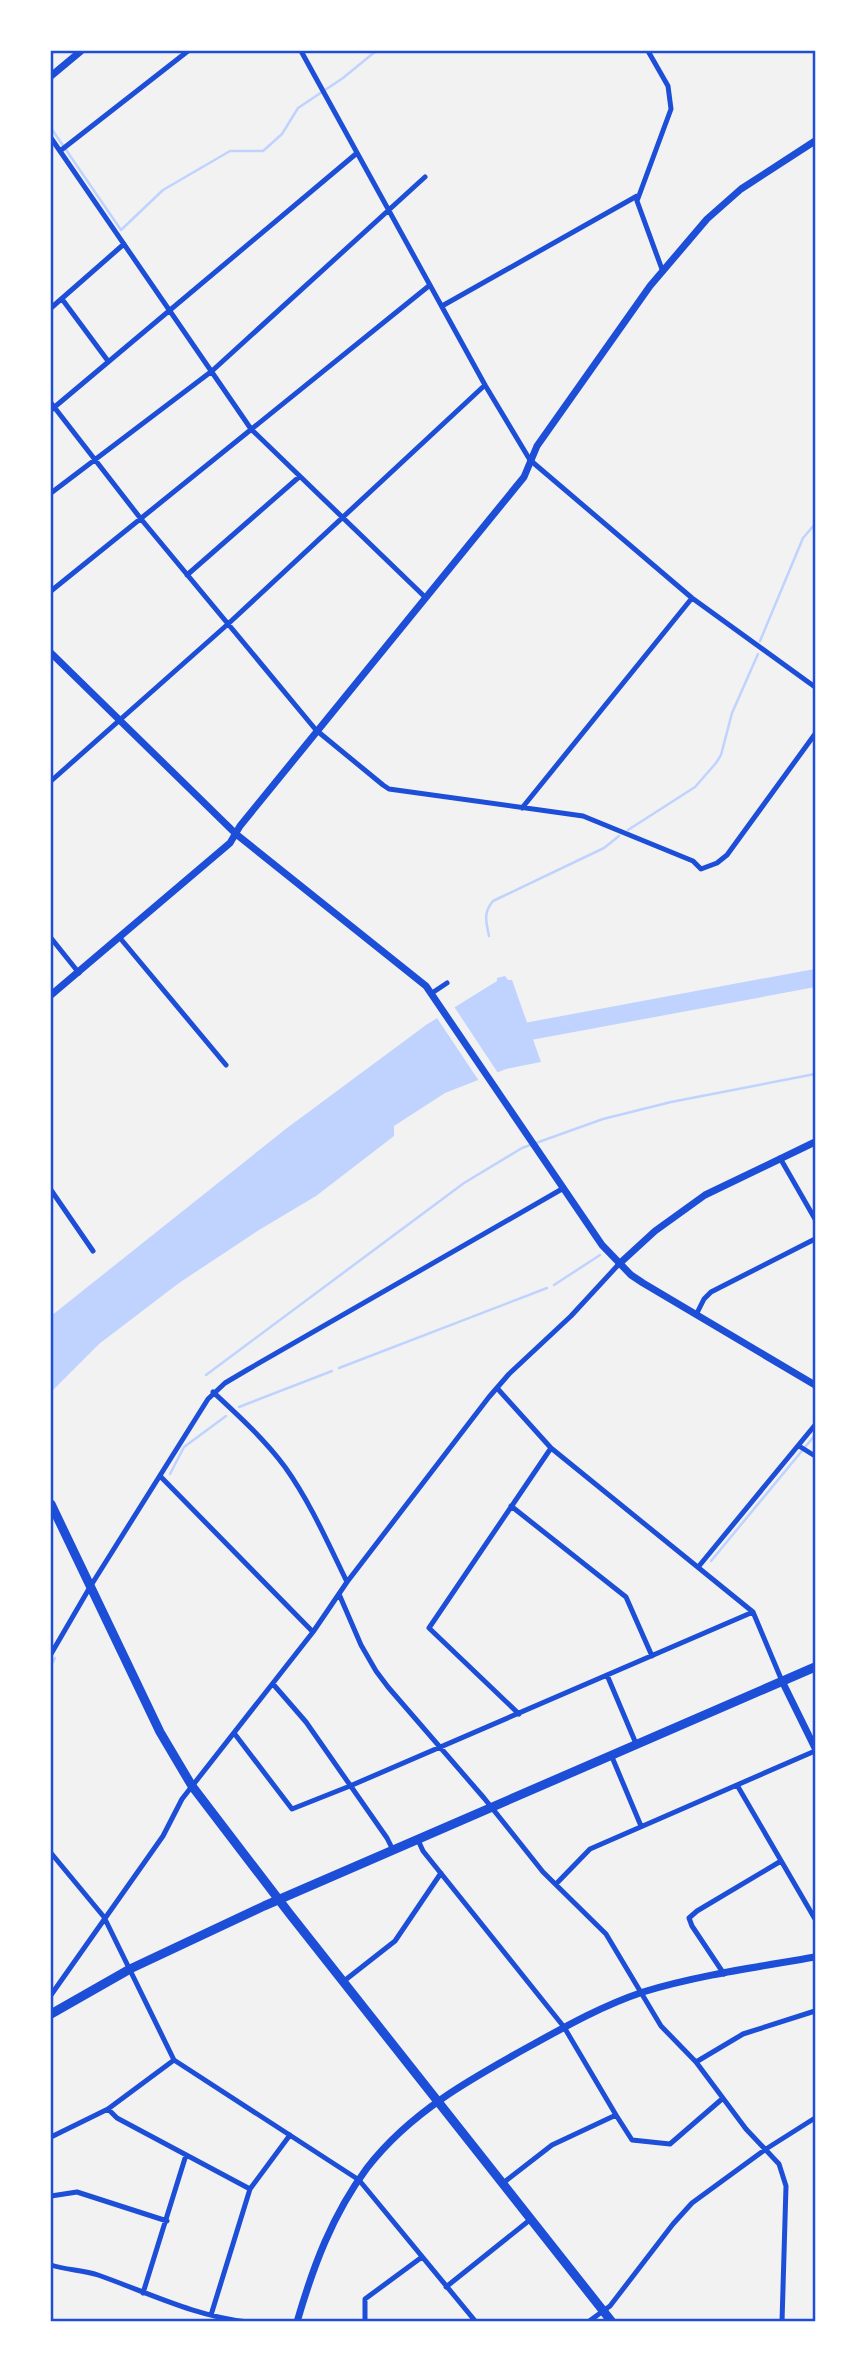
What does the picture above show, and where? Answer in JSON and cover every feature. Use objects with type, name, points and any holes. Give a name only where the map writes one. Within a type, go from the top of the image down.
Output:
[{"type":"main road","points":[[51,1504],[160,1732],[192,1786],[612,2322]]},
{"type":"main road","points":[[51,2014],[130,1969],[279,1900],[815,1667]]},
{"type":"street","points":[[51,76],[81,51]]},
{"type":"street","points":[[60,151],[188,51]]},
{"type":"street","points":[[301,51],[485,385],[530,460],[692,598],[815,687]]},
{"type":"street","points":[[648,51],[668,86],[671,109],[637,196],[638,208],[658,253],[663,272]]},
{"type":"street","points":[[51,138],[251,429],[341,519],[426,598]]},
{"type":"street","points":[[51,995],[230,843],[316,730],[524,477],[537,446],[650,286],[707,219],[730,198],[815,141]]},
{"type":"street","points":[[357,153],[52,407],[316,730],[389,789],[583,816],[693,861],[701,869],[717,863],[727,855],[815,734]]},
{"type":"street","points":[[51,494],[212,371],[425,177]]},
{"type":"street","points":[[442,306],[637,196]]},
{"type":"street","points":[[51,308],[124,244]]},
{"type":"street","points":[[51,591],[430,285]]},
{"type":"street","points":[[62,299],[108,361]]},
{"type":"street","points":[[51,781],[228,624],[485,385]]},
{"type":"street","points":[[187,575],[299,477]]},
{"type":"street","points":[[522,807],[692,598]]},
{"type":"street","points":[[51,653],[236,834],[420,980],[434,996],[562,1189],[619,1264],[643,1283],[815,1385]]},
{"type":"street","points":[[51,937],[79,973]]},
{"type":"street","points":[[120,938],[226,1065]]},
{"type":"street","points":[[434,996],[447,983]]},
{"type":"street","points":[[51,1995],[163,1836],[182,1799],[313,1632],[347,1582],[497,1388],[655,1231],[705,1195],[815,1142]]},
{"type":"street","points":[[780,1158],[815,1219]]},
{"type":"street","points":[[51,1189],[53,1197],[93,1251]]},
{"type":"street","points":[[51,1654],[213,1392],[562,1189]]},
{"type":"street","points":[[696,1315],[711,1292],[815,1239]]},
{"type":"street","points":[[497,1388],[551,1448],[753,1612],[815,1750],[585,1852],[556,1884]]},
{"type":"street","points":[[213,1392],[259,1437],[285,1468],[305,1500],[347,1582]]},
{"type":"street","points":[[699,1566],[815,1425]]},
{"type":"street","points":[[799,1446],[815,1457]]},
{"type":"street","points":[[519,1714],[429,1629],[551,1448]]},
{"type":"street","points":[[161,1477],[313,1632]]},
{"type":"street","points":[[511,1506],[626,1597],[652,1656]]},
{"type":"street","points":[[339,1594],[376,1671],[543,1872],[606,1934],[661,2026],[696,2062],[746,2129],[779,2164],[786,2186],[782,2322]]},
{"type":"street","points":[[234,1733],[292,1809],[753,1612]]},
{"type":"street","points":[[607,1675],[638,1746]]},
{"type":"street","points":[[273,1684],[306,1722],[393,1850]]},
{"type":"street","points":[[612,1757],[641,1826]]},
{"type":"street","points":[[737,1785],[815,1919]]},
{"type":"street","points":[[418,1840],[423,1851],[564,2027],[632,2140],[670,2144],[722,2099]]},
{"type":"street","points":[[51,1853],[104,1917],[174,2060],[359,2180],[476,2322]]},
{"type":"street","points":[[724,1974],[692,1926],[690,1918],[696,1911],[781,1861]]},
{"type":"street","points":[[344,1982],[395,1941],[441,1872]]},
{"type":"street","points":[[297,2322],[321,2248],[359,2180],[393,2140],[438,2101],[564,2027],[611,2005],[643,1993],[815,1957]]},
{"type":"street","points":[[696,2062],[723,2043],[743,2034],[815,2011]]},
{"type":"street","points":[[51,2137],[107,2109],[174,2060]]},
{"type":"street","points":[[107,2109],[117,2118],[250,2189]]},
{"type":"street","points":[[503,2183],[552,2145],[617,2115]]},
{"type":"street","points":[[588,2322],[604,2312],[692,2203],[766,2149],[815,2118]]},
{"type":"street","points":[[211,2315],[250,2189],[290,2134]]},
{"type":"street","points":[[143,2294],[186,2155]]},
{"type":"street","points":[[51,2196],[77,2192],[167,2221]]},
{"type":"street","points":[[446,2287],[531,2219]]},
{"type":"street","points":[[365,2322],[365,2299],[422,2257]]},
{"type":"street","points":[[51,2265],[96,2274],[177,2307],[248,2322]]},
{"type":"water","points":[[505,976],[512,980],[541,1062],[506,1069],[445,1093],[394,1126],[394,1136],[316,1196],[179,1283],[99,1344],[51,1392],[51,1316],[287,1128],[426,1025],[497,981],[497,978]]},
{"type":"pier","points":[[453,1005],[500,1076],[481,1084],[435,1015]]},
{"type":"waterway","points":[[51,128],[121,230],[163,190],[230,151],[263,151],[282,134],[298,108],[343,78],[376,51]]},
{"type":"waterway","points":[[760,641],[803,538],[815,524]]},
{"type":"waterway","points":[[628,830],[695,787],[716,763],[721,755],[732,713],[758,654]]},
{"type":"waterway","points":[[489,936],[486,921],[493,901],[604,848],[619,836]]},
{"type":"waterway","points":[[509,1035],[815,978]]},
{"type":"waterway","points":[[206,1375],[464,1183],[522,1148],[603,1119],[671,1102],[815,1074]]},
{"type":"waterway","points":[[554,1285],[600,1255]]},
{"type":"waterway","points":[[339,1368],[547,1288]]},
{"type":"waterway","points":[[239,1407],[332,1371]]},
{"type":"waterway","points":[[170,1474],[184,1447],[226,1416]]},
{"type":"waterway","points":[[711,1561],[815,1435]]},
{"type":"waterway","points":[[51,1666],[55,1658]]}]
